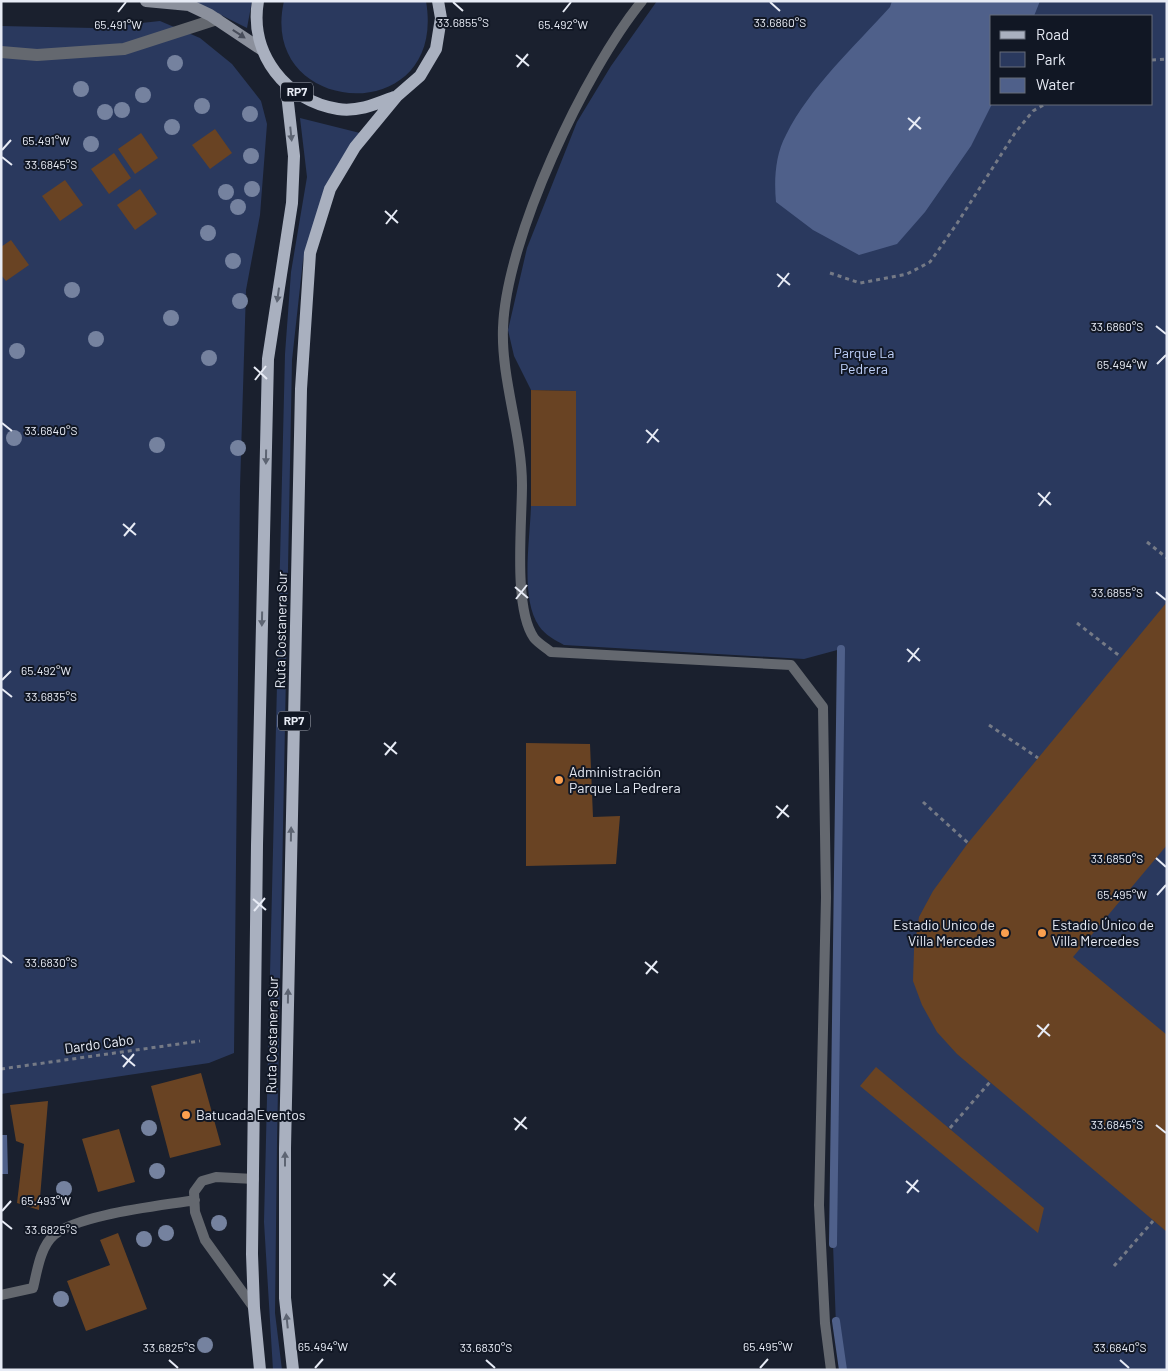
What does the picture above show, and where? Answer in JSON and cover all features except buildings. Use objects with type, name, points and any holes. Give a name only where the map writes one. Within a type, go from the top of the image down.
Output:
[{"type":"main road","name":"Ruta Costanera Sur","points":[[258,1],[255,18],[261,49],[271,68],[286,85],[311,101],[340,109],[369,107],[396,96]]},
{"type":"main road","name":"Ruta Costanera Sur","points":[[438,1],[441,18]]},
{"type":"main road","name":"Ruta Costanera Sur","points":[[293,1370],[285,1298],[284,1148],[304,314],[310,253],[330,189],[355,147],[396,96],[420,76],[436,49],[446,1]]},
{"type":"main road","name":"Ruta Costanera Sur","points":[[260,1370],[254,1308],[252,1254],[257,835],[268,359],[292,203],[294,156],[286,85]]},
{"type":"street","points":[[146,1],[189,5],[217,19],[261,49]]},
{"type":"street","points":[[1,52],[37,55],[124,49],[217,19]]},
{"type":"lane","points":[[642,1],[605,56],[574,112],[548,168],[525,228],[510,278],[503,328],[522,482],[521,585],[526,621],[535,638],[551,652],[791,665],[823,707],[826,897],[819,1204],[825,1324],[831,1370]]},
{"type":"lane","points":[[254,1178],[216,1177],[202,1181],[194,1192],[196,1212],[205,1240],[254,1308]]},
{"type":"lane","points":[[1,1295],[33,1288],[41,1257],[53,1236],[73,1224],[195,1200]]},
{"type":"path","points":[[1153,60],[1167,58]]},
{"type":"path","points":[[830,273],[860,283],[907,274],[930,262],[1015,133],[1033,111],[1043,105]]},
{"type":"path","points":[[1147,542],[1167,558]]},
{"type":"path","points":[[1077,623],[1121,657]]},
{"type":"path","points":[[990,725],[1038,758]]},
{"type":"path","points":[[923,802],[968,843]]},
{"type":"path","name":"Dardo Cabo","points":[[1,1069],[200,1041]]},
{"type":"path","points":[[950,1128],[990,1082]]},
{"type":"path","points":[[1114,1266],[1153,1221]]},
{"type":"green space","points":[[193,1],[252,1],[247,28]]},
{"type":"green space","points":[[284,1],[426,1],[425,43],[409,72],[384,89],[353,93],[323,86],[298,68],[283,40]]},
{"type":"green space","name":"Parque La Pedrera","points":[[657,1],[1167,1],[1167,1370],[843,1370],[836,1326],[833,1244],[841,649],[804,659],[564,645],[550,637],[539,626],[533,614],[528,585],[531,506],[576,506],[576,391],[531,390],[514,356],[508,330],[527,248],[577,122],[611,66]]},
{"type":"green space","points":[[160,21],[200,38],[232,64],[261,101],[267,124],[260,215],[246,290],[240,487],[234,1053],[209,1063],[1,1094],[1,26],[94,28]]},
{"type":"green space","points":[[300,118],[360,133],[324,190],[303,260],[292,360],[275,1313],[282,1370],[273,1370],[264,1222],[285,354],[291,272],[307,177]]},
{"type":"water","points":[[892,1],[1040,1],[1034,15],[990,15],[992,105],[971,146],[925,212],[897,244],[859,255],[813,230],[776,202],[776,168],[782,143],[807,100],[890,7]]},
{"type":"water","points":[[1,1135],[7,1135],[8,1174],[1,1174]]},
{"type":"waterway","points":[[833,1244],[841,649]]},
{"type":"waterway","points":[[836,1321],[843,1370]]},
{"type":"place","name":"Administración Parque La Pedrera","points":[[559,780]]},
{"type":"place","name":"Estadio Unico de Villa Mercedes","points":[[1005,933]]},
{"type":"place","name":"Estadio Único de Villa Mercedes","points":[[1042,933]]},
{"type":"place","name":"Batucada Eventos","points":[[186,1115]]}]
